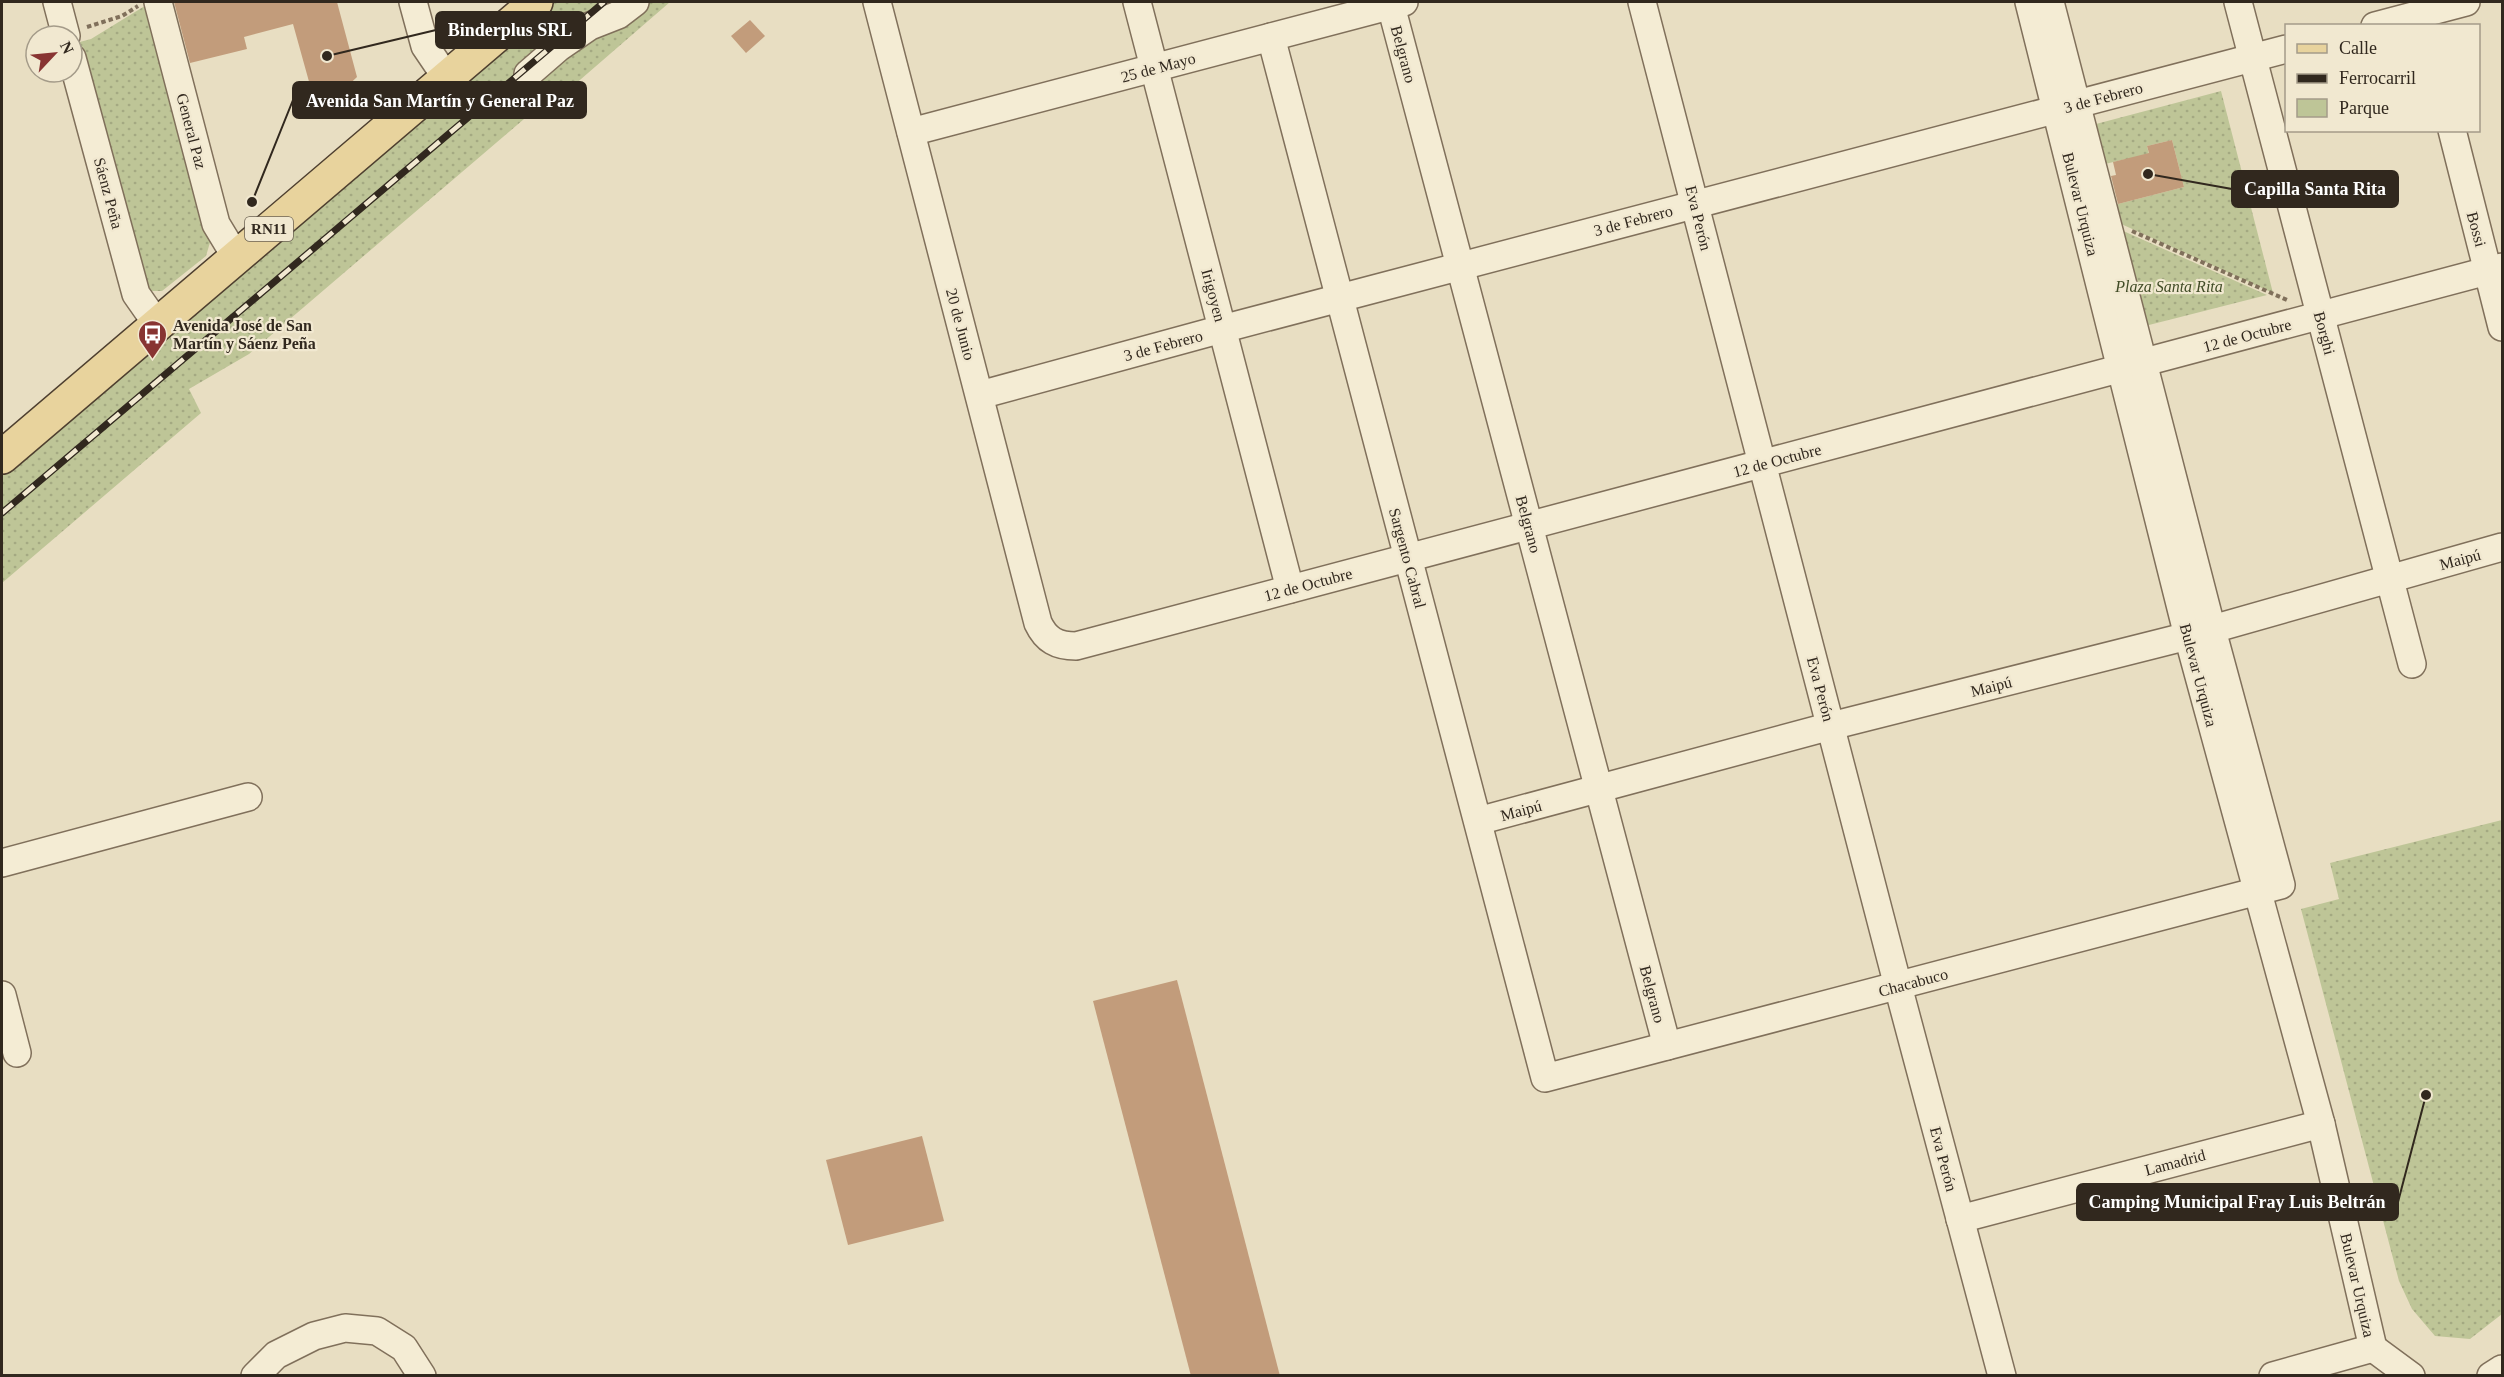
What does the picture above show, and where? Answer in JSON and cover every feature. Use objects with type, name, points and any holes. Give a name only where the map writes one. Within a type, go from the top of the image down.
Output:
[{"type":"main road","name":"RN11","points":[[5,448],[236,257],[536,2]]},
{"type":"street","name":"General Paz","points":[[158,2],[216,224],[236,257]]},
{"type":"street","points":[[413,2],[425,46],[446,77]]},
{"type":"street","points":[[528,74],[558,48],[590,26],[618,15],[635,2]]},
{"type":"street","name":"20 de Junio","points":[[877,2],[1038,623],[1043,634],[1052,641]]},
{"type":"street","name":"Irigoyen","points":[[1137,2],[1290,588]]},
{"type":"street","name":"Eva Perón","points":[[1642,2],[2002,1376]]},
{"type":"street","name":"Bulevar Urquiza","points":[[2029,2],[2107,220],[2133,365]]},
{"type":"street","name":"Bulevar Urquiza","points":[[2050,2],[2067,107],[2200,633],[2269,888],[2320,1124],[2373,1348]]},
{"type":"street","name":"Borghi","points":[[2238,2],[2412,664]]},
{"type":"street","points":[[2382,24],[2466,2]]},
{"type":"street","name":"25 de Mayo","points":[[911,132],[1395,3]]},
{"type":"street","name":"Belgrano","points":[[1395,3],[1460,266],[1667,1046]]},
{"type":"street","name":"Sargento Cabral","points":[[1271,37],[1545,1078]]},
{"type":"street","name":"3 de Febrero","points":[[980,395],[1222,328],[2285,49]]},
{"type":"street","name":"Sáenz Peña","points":[[79,84],[136,294],[156,324]]},
{"type":"street","name":"Bossi","points":[[2453,132],[2495,269],[2502,327]]},
{"type":"street","name":"12 de Octubre","points":[[1052,641],[1062,646],[1076,646],[2495,269]]},
{"type":"street","name":"Maipú","points":[[1478,821],[1831,726],[2200,633],[2502,548]]},
{"type":"street","points":[[2,863],[248,797]]},
{"type":"street","name":"Chacabuco","points":[[1545,1078],[2269,888]]},
{"type":"street","points":[[2,995],[17,1053]]},
{"type":"street","name":"Lamadrid","points":[[1960,1219],[2320,1124]]},
{"type":"street","points":[[255,1376],[276,1355],[314,1336],[345,1328],[377,1331],[404,1348],[422,1376]]},
{"type":"street","points":[[2273,1376],[2373,1348],[2411,1376]]},
{"type":"street","points":[[2491,1376],[2502,1369]]},
{"type":"path","points":[[61,19],[83,28],[122,16],[145,2]]},
{"type":"path","points":[[2107,220],[2320,315]]},
{"type":"green space","points":[[536,2],[670,2],[543,112],[538,107],[249,354],[189,389],[201,413],[2,583],[2,457]]},
{"type":"green space","points":[[148,4],[211,239],[206,256],[162,291],[148,291],[137,273],[84,73],[84,41],[91,39]]},
{"type":"green space","points":[[2221,91],[2273,293],[2119,223],[2114,205],[2184,187],[2172,140],[2147,146],[2152,167],[2130,172],[2126,159],[2105,164],[2096,124]]},
{"type":"green space","name":"Plaza Santa Rita","points":[[2121,230],[2267,295],[2145,326]]},
{"type":"green space","points":[[2502,820],[2502,1314],[2470,1339],[2435,1336],[2412,1309],[2399,1281],[2301,909],[2339,899],[2330,863]]},
{"type":"building","points":[[174,2],[337,2],[357,77],[318,114],[293,24],[244,37],[247,49],[190,63]]},
{"type":"building","points":[[750,20],[765,36],[746,53],[731,36]]},
{"type":"building","points":[[2172,140],[2184,187],[2118,204],[2111,176],[2116,175],[2113,162],[2149,153],[2147,146]]},
{"type":"building","points":[[1177,980],[1280,1376],[1191,1376],[1093,1001]]},
{"type":"building","points":[[922,1136],[944,1221],[848,1245],[826,1160]]},
{"type":"railway","points":[[2,513],[604,2]]},
{"type":"place","name":"Binderplus SRL","points":[[327,56]]},
{"type":"place","name":"Capilla Santa Rita","points":[[2148,174]]},
{"type":"place","name":"Avenida San Martín y General Paz","points":[[252,202]]},
{"type":"place","name":"Avenida José de San Martín y Sáenz Peña","points":[[152,360]]},
{"type":"place","name":"Camping Municipal Fray Luis Beltrán","points":[[2426,1095]]}]
